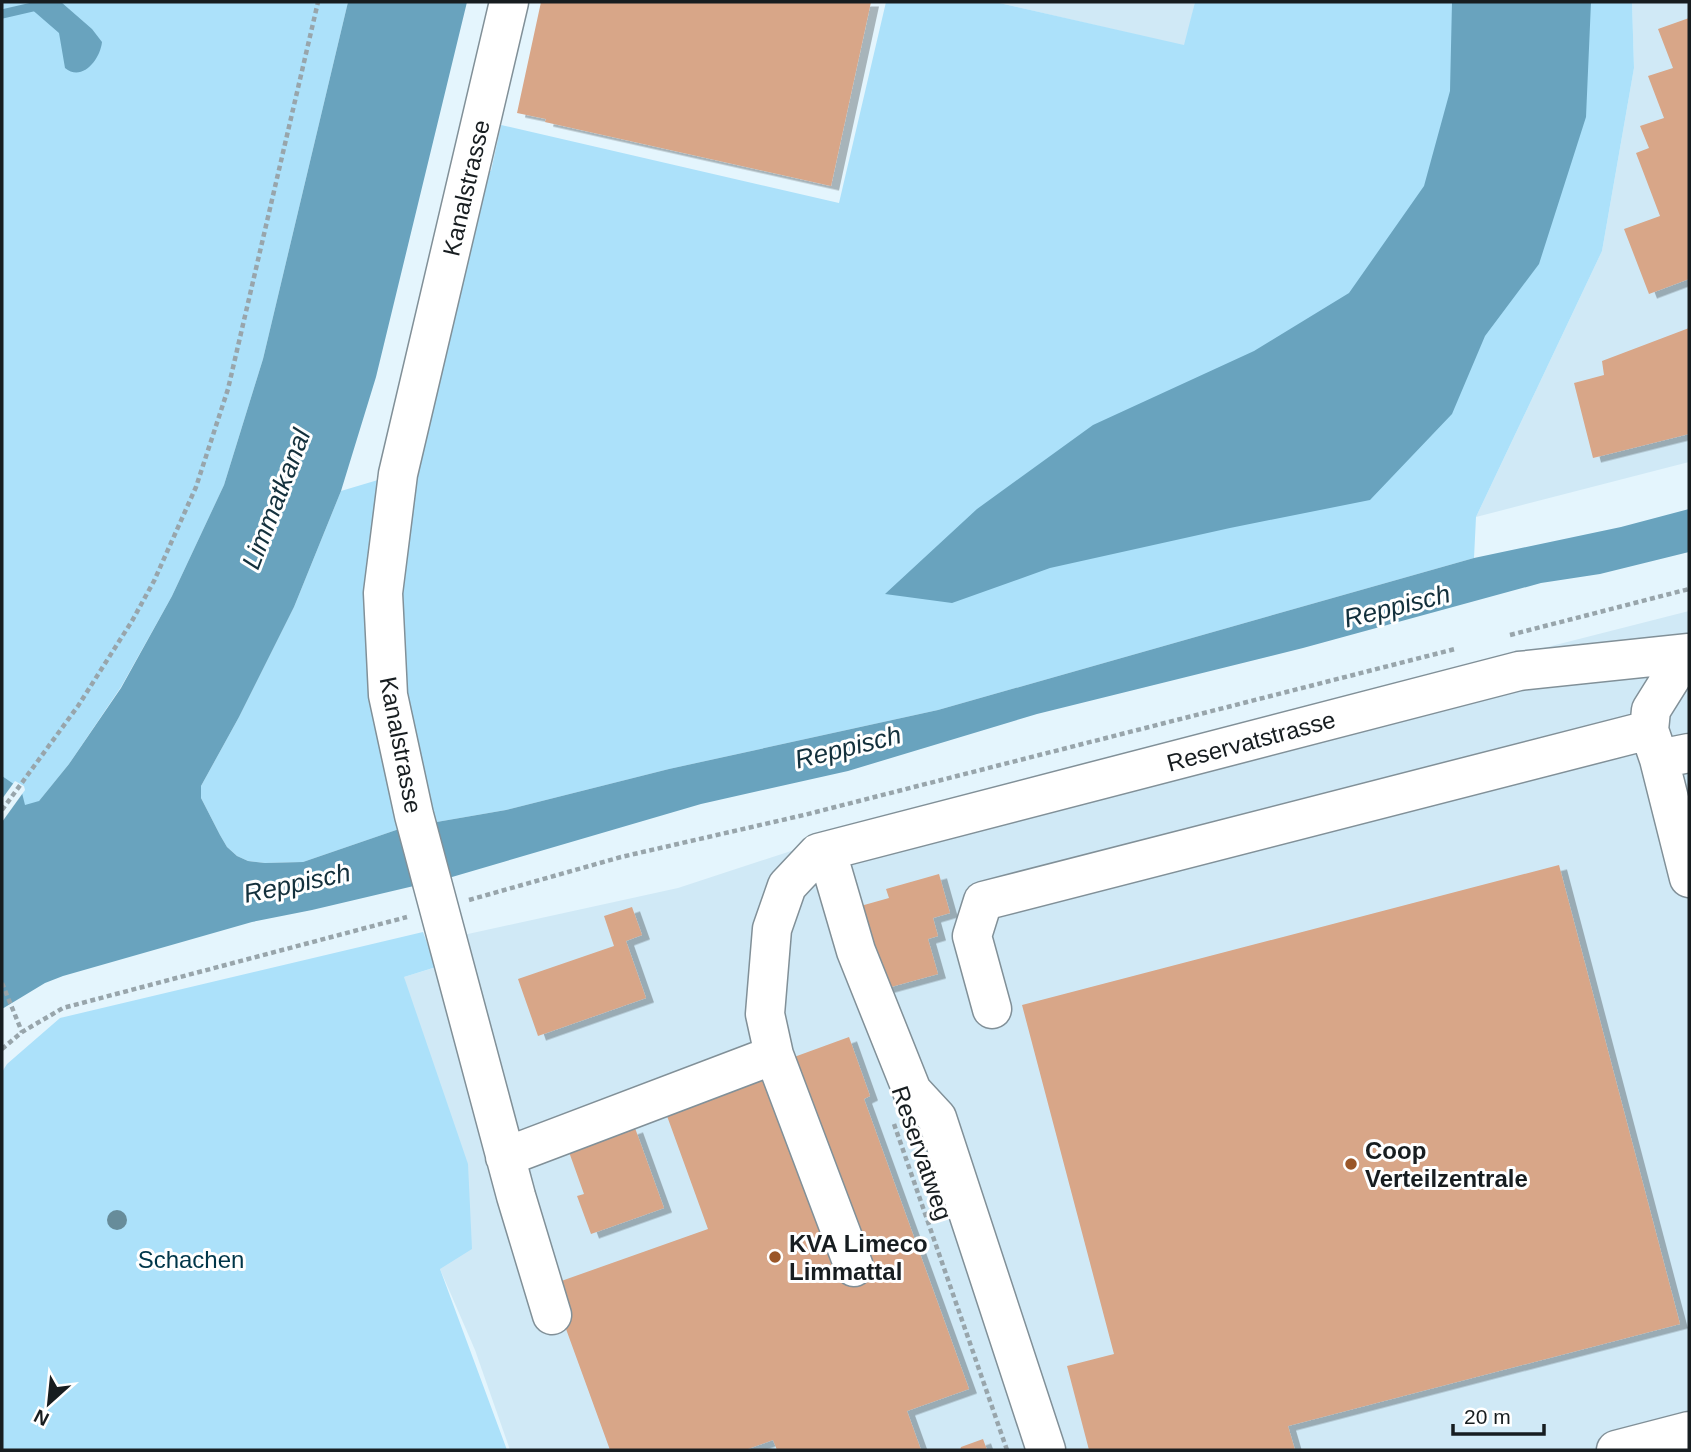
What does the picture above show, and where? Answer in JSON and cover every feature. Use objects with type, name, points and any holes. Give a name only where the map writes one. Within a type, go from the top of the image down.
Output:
[{"type":"street","name":"Kanalstrasse","points":[[509,2],[398,474],[383,593],[388,695],[414,815],[505,1157],[552,1315]]},
{"type":"street","points":[[1687,653],[1651,710],[1666,747],[1689,878]]},
{"type":"street","name":"Reservatstrasse","points":[[822,853],[1519,671],[1687,653]]},
{"type":"street","points":[[992,1009],[972,936],[983,901],[1666,747]]},
{"type":"street","points":[[854,1267],[774,1055],[765,1014],[772,929],[787,886],[822,853],[856,951],[912,1091],[937,1118],[1046,1450]]},
{"type":"street","points":[[505,1157],[774,1055]]},
{"type":"street","points":[[1616,1450],[1689,1431]]},
{"type":"path","points":[[2,810],[78,706],[132,621],[154,581],[196,487],[228,388],[318,2]]},
{"type":"path","points":[[1502,637],[1689,589]]},
{"type":"path","points":[[2,1049],[22,1032],[63,1008],[437,903],[804,815],[1461,647]]},
{"type":"path","points":[[2,983],[22,1032]]},
{"type":"path","name":"Reservatweg","points":[[893,1123],[1007,1450]]},
{"type":"shaded area","points":[[995,2],[1195,2],[1185,46]]},
{"type":"shaded area","points":[[1632,2],[1689,2],[1689,462],[1476,517],[1602,251],[1634,68]]},
{"type":"shaded area","points":[[1689,611],[1689,1450],[510,1450],[475,1350],[440,1269],[404,977],[443,965],[436,941],[678,888],[947,800]]},
{"type":"green space","points":[[2,2],[348,2],[263,359],[224,485],[172,596],[121,687],[69,764],[2,847]]},
{"type":"green space","points":[[886,2],[995,2],[1184,45],[1195,2],[1632,2],[1634,68],[1602,251],[1476,517],[1474,558],[938,710],[669,769],[506,810],[402,828],[303,862],[265,863],[248,861],[237,856],[227,847],[220,835],[201,798],[201,786],[294,607],[341,491],[398,474],[472,166],[491,171],[501,125],[839,203]]},
{"type":"green space","name":"Schachen","points":[[423,932],[436,967],[404,977],[468,1164],[472,1249],[440,1269],[507,1450],[2,1450],[2,1072],[7,1064],[60,1018]]},
{"type":"water","points":[[61,2],[92,29],[102,42],[98,56],[84,71],[71,72],[65,68],[59,33],[29,7]]},
{"type":"water","points":[[348,2],[467,2],[376,377],[341,491],[294,607],[201,786],[201,798],[227,847],[248,861],[303,862],[402,828],[506,810],[669,769],[938,710],[1474,558],[1621,527],[1689,509],[1689,552],[1600,574],[1541,583],[1303,648],[1037,714],[848,771],[701,804],[452,877],[252,922],[63,976],[45,983],[2,1009],[2,776],[21,789],[25,805],[39,801],[69,764],[121,688],[172,596],[224,485],[263,359]]},
{"type":"water","points":[[1452,2],[1591,2],[1586,117],[1539,264],[1485,336],[1452,414],[1370,500],[1050,568],[952,603],[885,594],[977,509],[1093,425],[1254,351],[1349,293],[1424,186],[1450,91]]},
{"type":"pier","points":[[15,781],[24,786],[25,790],[2,822],[2,799]]},
{"type":"building","points":[[541,2],[871,2],[831,186],[545,122],[546,119],[517,113]]},
{"type":"building","points":[[1689,18],[1689,279],[1649,294],[1624,229],[1660,216],[1636,153],[1649,148],[1640,126],[1664,118],[1648,76],[1673,68],[1658,29]]},
{"type":"building","points":[[1689,328],[1689,434],[1593,458],[1574,383],[1604,375],[1602,361]]},
{"type":"building","name":"Coop Verteilzentrale","points":[[1559,865],[1680,1324],[1288,1426],[1295,1450],[1089,1450],[1067,1366],[1114,1354],[1022,1005]]},
{"type":"building","points":[[939,874],[950,913],[933,918],[938,936],[928,939],[938,974],[880,990],[857,907],[889,898],[886,889]]},
{"type":"building","points":[[632,907],[642,935],[626,941],[646,998],[538,1036],[518,979],[614,946],[604,916]]},
{"type":"building","name":"KVA Limeco Limmattal","points":[[849,1037],[870,1096],[864,1099],[969,1389],[907,1411],[921,1450],[777,1450],[773,1440],[745,1450],[610,1450],[550,1285],[708,1229],[663,1105]]},
{"type":"building","points":[[635,1128],[664,1208],[591,1234],[577,1196],[584,1194],[569,1152]]},
{"type":"building","points":[[983,1439],[987,1450],[960,1450],[961,1447]]},
{"type":"waterway","points":[[2,14],[54,2]]},
{"type":"place","name":"Coop Verteilzentrale","points":[[1351,1164]]},
{"type":"place","name":"KVA Limeco Limmattal","points":[[775,1257]]},
{"type":"water label","name":"Limmatkanal","points":[[276,499]]},
{"type":"water label","name":"Reppisch","points":[[1397,606]]},
{"type":"water label","name":"Reppisch","points":[[848,747]]},
{"type":"water label","name":"Reppisch","points":[[297,883]]}]
